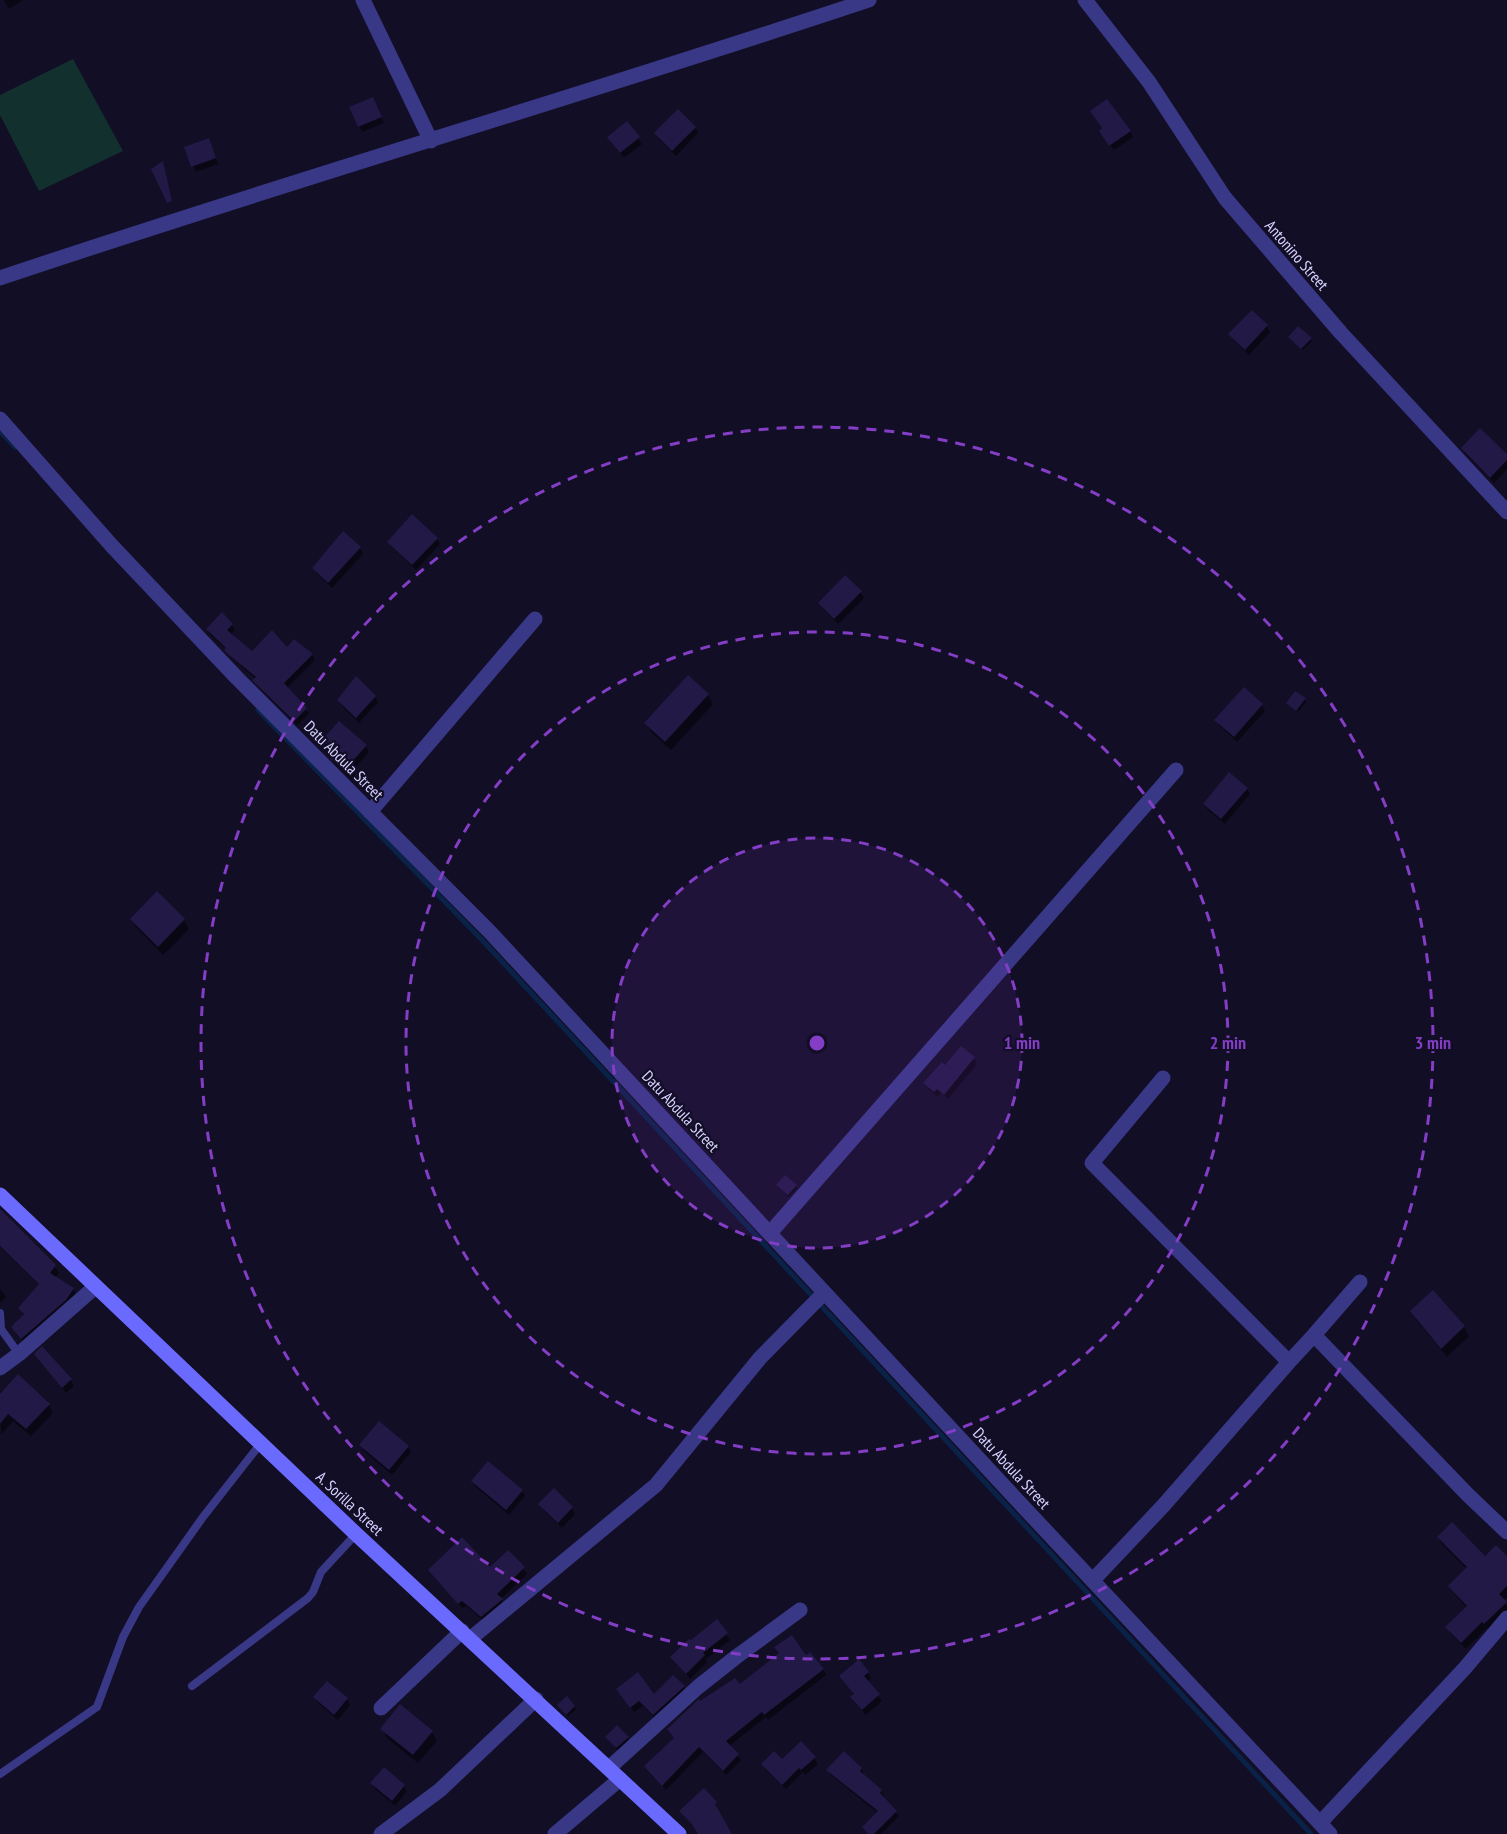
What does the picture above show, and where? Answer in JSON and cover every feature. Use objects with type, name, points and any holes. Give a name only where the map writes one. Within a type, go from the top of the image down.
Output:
[{"type":"street","points":[[363,0],[431,141]]},
{"type":"street","points":[[0,278],[154,226],[431,141],[869,0]]},
{"type":"street","name":"Antonino Street","points":[[1085,0],[1149,82],[1225,198],[1341,333],[1507,512]]},
{"type":"street","name":"Datu Abdula Street","points":[[0,419],[112,546],[237,678],[489,931],[1325,1828]]},
{"type":"street","points":[[370,812],[535,619]]},
{"type":"street","points":[[770,1233],[1176,770]]},
{"type":"street","points":[[1163,1078],[1092,1163],[1289,1362]]},
{"type":"street","name":"A. Sorilla Street","points":[[0,1196],[356,1534],[679,1834]]},
{"type":"street","points":[[1093,1580],[1163,1506],[1360,1282]]},
{"type":"street","points":[[0,1368],[95,1287]]},
{"type":"street","points":[[381,1708],[466,1635],[656,1485],[760,1358],[824,1293]]},
{"type":"street","points":[[1314,1335],[1468,1495],[1507,1532]]},
{"type":"street","points":[[555,1834],[698,1687],[800,1610]]},
{"type":"street","points":[[1325,1828],[1507,1618]]},
{"type":"street","points":[[381,1834],[441,1790],[536,1699]]},
{"type":"lane","points":[[0,1313],[1,1329],[19,1354]]},
{"type":"lane","points":[[0,1774],[97,1707],[123,1637],[139,1607],[203,1516],[261,1443]]},
{"type":"lane","points":[[192,1686],[308,1598],[321,1572],[356,1534]]},
{"type":"green space","points":[[73,59],[123,151],[39,191],[0,115],[0,95]]},
{"type":"building","points":[[373,97],[382,117],[358,127],[349,107]]},
{"type":"building","points":[[1107,99],[1131,131],[1109,146],[1099,131],[1102,128],[1090,111]]},
{"type":"building","points":[[678,109],[696,127],[672,151],[654,133]]},
{"type":"building","points":[[627,121],[640,137],[620,153],[607,137]]},
{"type":"building","points":[[209,138],[216,158],[191,167],[184,147]]},
{"type":"building","points":[[163,161],[172,201],[167,203],[151,169]]},
{"type":"building","points":[[1252,310],[1268,325],[1245,350],[1228,334]]},
{"type":"building","points":[[1298,326],[1312,338],[1301,349],[1288,337]]},
{"type":"building","points":[[1480,428],[1507,454],[1507,460],[1490,478],[1461,448]]},
{"type":"building","points":[[412,514],[438,538],[412,565],[387,542]]},
{"type":"building","points":[[343,531],[361,547],[328,583],[312,568]]},
{"type":"building","points":[[845,575],[862,591],[834,619],[818,603]]},
{"type":"building","points":[[222,612],[233,624],[227,630],[252,651],[272,630],[287,647],[294,639],[313,654],[284,683],[307,708],[294,721],[252,680],[256,677],[230,656],[224,650],[226,648],[206,629]]},
{"type":"building","points":[[688,675],[709,694],[665,742],[644,723]]},
{"type":"building","points":[[356,676],[376,696],[356,718],[337,700]]},
{"type":"building","points":[[1244,687],[1263,704],[1234,737],[1214,720]]},
{"type":"building","points":[[1295,691],[1306,698],[1296,711],[1286,703]]},
{"type":"building","points":[[339,721],[367,745],[349,765],[355,770],[349,776],[330,758],[335,752],[321,741]]},
{"type":"building","points":[[1229,772],[1248,788],[1221,819],[1203,804]]},
{"type":"building","points":[[157,891],[185,919],[158,947],[130,919]]},
{"type":"building","points":[[961,1046],[975,1057],[944,1095],[937,1089],[934,1092],[923,1083],[942,1062],[945,1065]]},
{"type":"building","points":[[785,1175],[797,1185],[788,1195],[776,1185]]},
{"type":"building","points":[[0,1209],[56,1265],[50,1273],[74,1288],[66,1300],[21,1339],[11,1327],[24,1314],[18,1308],[39,1284],[0,1246]]},
{"type":"building","points":[[1433,1290],[1465,1326],[1441,1349],[1410,1311]]},
{"type":"building","points":[[42,1346],[72,1379],[62,1388],[34,1354]]},
{"type":"building","points":[[18,1374],[50,1404],[26,1429],[8,1414],[0,1424],[0,1394]]},
{"type":"building","points":[[379,1421],[409,1446],[389,1470],[359,1445]]},
{"type":"building","points":[[488,1461],[523,1490],[506,1510],[471,1481]]},
{"type":"building","points":[[554,1488],[573,1507],[558,1523],[538,1504]]},
{"type":"building","points":[[1452,1522],[1485,1556],[1496,1545],[1507,1556],[1507,1586],[1499,1594],[1507,1602],[1461,1643],[1445,1627],[1467,1606],[1448,1586],[1467,1567],[1437,1537]]},
{"type":"building","points":[[462,1537],[490,1567],[508,1550],[525,1567],[497,1594],[503,1599],[481,1617],[462,1601],[458,1604],[428,1570]]},
{"type":"building","points":[[717,1619],[728,1633],[703,1653],[705,1655],[686,1674],[670,1657],[689,1639],[691,1640]]},
{"type":"building","points":[[792,1635],[806,1655],[810,1652],[824,1669],[764,1715],[762,1712],[726,1741],[739,1754],[723,1771],[699,1747],[662,1786],[644,1766],[674,1738],[667,1729],[699,1699],[700,1701],[735,1678],[740,1684],[779,1653],[774,1647]]},
{"type":"building","points":[[859,1659],[869,1672],[864,1676],[880,1694],[862,1710],[850,1697],[854,1694],[839,1676]]},
{"type":"building","points":[[638,1672],[654,1694],[673,1675],[685,1686],[653,1715],[639,1701],[630,1708],[616,1689]]},
{"type":"building","points":[[327,1681],[348,1698],[334,1715],[313,1697]]},
{"type":"building","points":[[567,1696],[575,1706],[566,1715],[557,1705]]},
{"type":"building","points":[[400,1704],[433,1731],[413,1755],[380,1729]]},
{"type":"building","points":[[617,1725],[629,1737],[616,1748],[605,1737]]},
{"type":"building","points":[[801,1741],[816,1757],[801,1770],[799,1768],[782,1785],[761,1764],[774,1751],[782,1759]]},
{"type":"building","points":[[844,1751],[862,1768],[860,1771],[882,1790],[880,1793],[897,1811],[874,1834],[868,1834],[862,1827],[878,1811],[826,1770]]},
{"type":"building","points":[[384,1767],[405,1785],[392,1801],[370,1783]]},
{"type":"building","points":[[704,1788],[717,1802],[715,1804],[732,1834],[698,1834],[679,1811]]},
{"type":"waterway","points":[[0,431],[15,447]]},
{"type":"waterway","points":[[258,710],[483,941],[1311,1834]]}]
